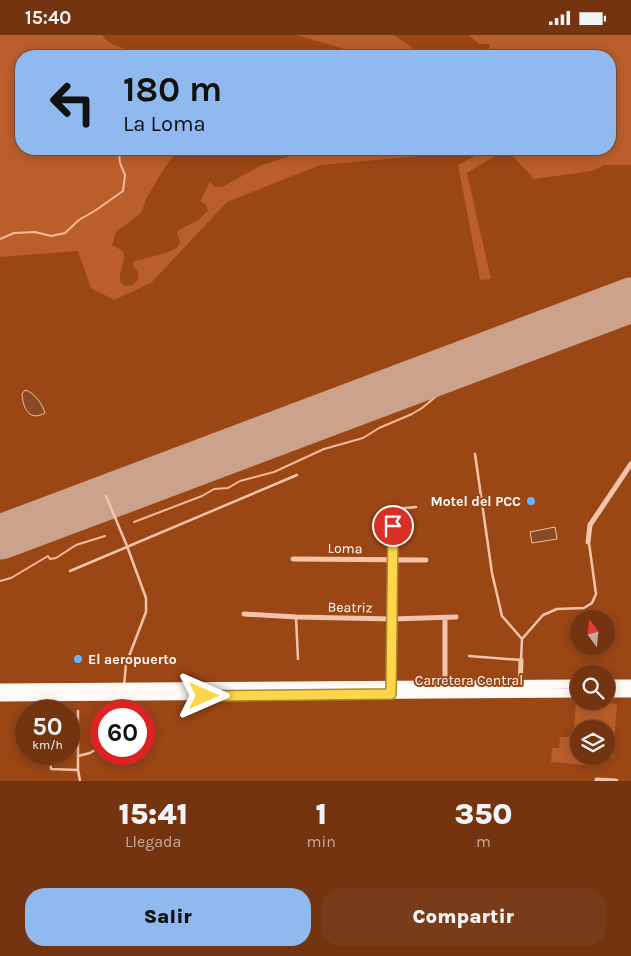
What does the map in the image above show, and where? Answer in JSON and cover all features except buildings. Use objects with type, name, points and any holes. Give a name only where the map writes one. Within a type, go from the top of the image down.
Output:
[{"type":"main road","points":[[615,684],[631,684]]},
{"type":"main road","name":"Carretera Central","points":[[520,689],[570,685]]},
{"type":"main road","name":"Carretera Central","points":[[0,688],[48,692],[520,689],[570,692]]},
{"type":"main road","name":"Carretera Central","points":[[0,697],[48,692]]},
{"type":"main road","points":[[615,693],[631,693]]},
{"type":"street","points":[[588,541],[590,525],[631,464]]},
{"type":"street","name":"Loma","points":[[293,559],[426,560]]},
{"type":"street","points":[[391,690],[392,560]]},
{"type":"street","name":"Beatriz","points":[[244,614],[392,619],[456,617]]},
{"type":"street","points":[[445,618],[445,689]]},
{"type":"street","points":[[520,689],[521,660]]},
{"type":"street","points":[[597,780],[616,781]]},
{"type":"lane","points":[[475,454],[492,573],[502,617],[522,639]]},
{"type":"lane","points":[[70,571],[297,475]]},
{"type":"lane","points":[[106,497],[146,598],[146,612],[126,664],[124,692]]},
{"type":"lane","points":[[392,560],[394,509],[416,507]]},
{"type":"lane","points":[[469,656],[521,660],[522,639],[543,615],[557,609],[584,608],[592,603],[596,594],[588,541]]},
{"type":"lane","points":[[296,617],[298,659]]},
{"type":"lane","points":[[48,692],[48,700]]},
{"type":"lane","points":[[51,765],[51,769],[78,770]]},
{"type":"lane","points":[[78,765],[80,781]]},
{"type":"shaded area","points":[[0,35],[102,35],[109,42],[117,46],[132,50],[15,50],[15,155],[174,155],[147,197],[141,213],[116,232],[112,245],[123,251],[124,259],[120,279],[121,283],[125,286],[133,285],[138,279],[138,272],[133,262],[176,248],[180,243],[177,233],[179,230],[197,221],[208,211],[206,205],[200,201],[210,182],[215,187],[222,187],[262,165],[294,155],[431,155],[320,165],[227,202],[151,283],[114,300],[91,288],[78,251],[0,257]]},
{"type":"shaded area","points":[[297,35],[394,35],[416,50],[347,50]]},
{"type":"shaded area","points":[[469,35],[631,35],[631,165],[604,165],[592,171],[534,179],[512,155],[616,155],[616,50],[488,50],[490,44],[479,44]]},
{"type":"shaded area","points":[[477,155],[496,155],[467,173],[491,279],[480,280],[458,165]]},
{"type":"shaded area","points":[[25,390],[32,393],[38,399],[45,413],[35,416],[25,409],[22,394]]},
{"type":"shaded area","points":[[555,527],[557,539],[532,543],[530,532]]},
{"type":"shaded area","points":[[615,704],[617,704],[615,730],[615,720],[574,720],[575,710],[615,710]]},
{"type":"shaded area","points":[[560,737],[570,737],[570,764],[551,762],[552,748],[559,748]]},
{"type":"waterway","points":[[0,239],[14,233],[35,232],[51,236],[65,233],[79,220],[123,191],[125,175],[119,155]]},
{"type":"waterway","points":[[134,522],[202,496],[214,489],[228,488],[240,481],[274,472],[324,449],[363,438],[379,428],[412,414],[444,390],[455,389],[465,381]]},
{"type":"waterway","points":[[0,581],[11,578],[48,556],[50,559],[56,558],[76,545],[105,536]]},
{"type":"runway","points":[[1,537],[631,300]]},
{"type":"place","name":"Motel del PCC","points":[[531,501]]},
{"type":"place","name":"El aeropuerto","points":[[78,659]]},
{"type":"route","points":[[204,696],[391,694],[393,526]]}]
